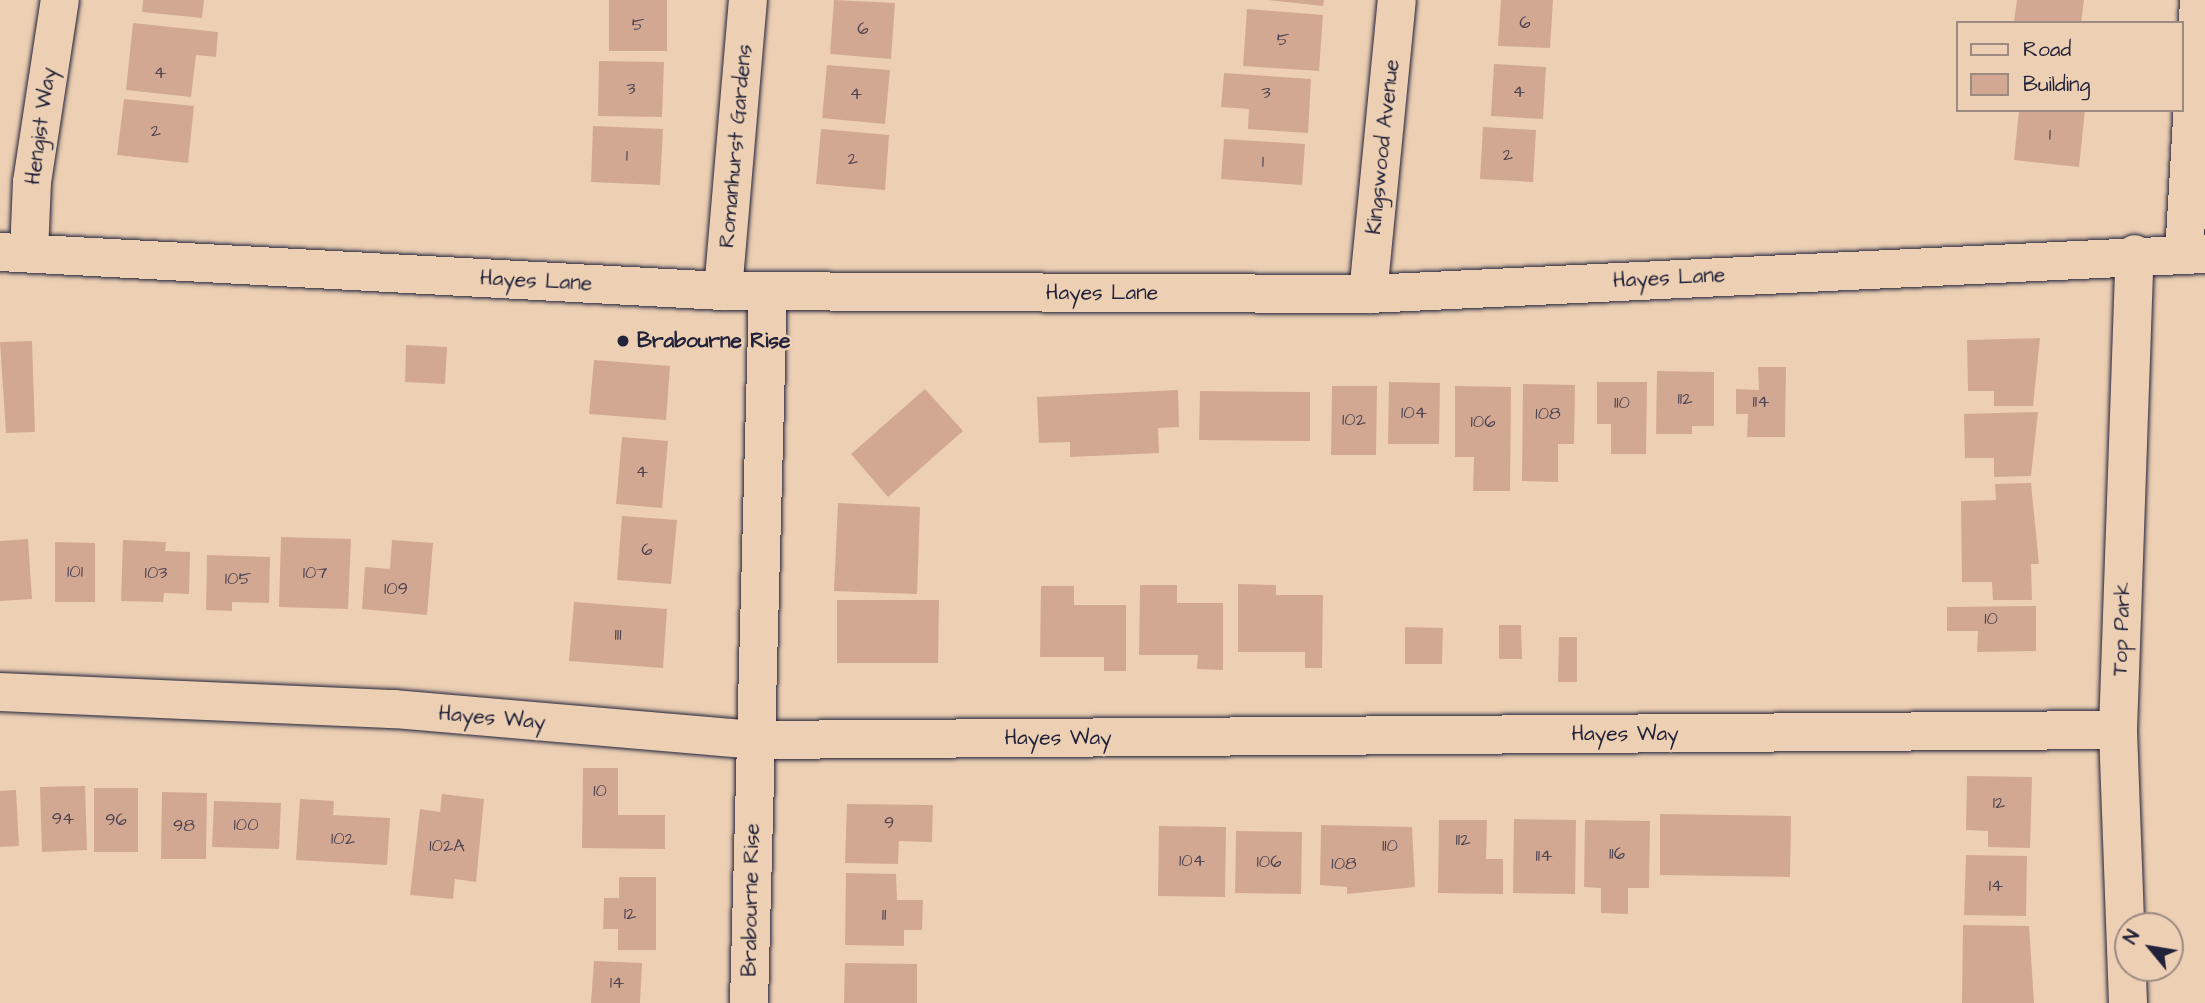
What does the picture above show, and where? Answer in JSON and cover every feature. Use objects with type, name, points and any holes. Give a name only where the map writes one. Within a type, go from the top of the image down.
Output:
[{"type":"street","name":"Hengist Way","points":[[15,252],[32,182],[60,0]]},
{"type":"street","name":"Romanhurst Gardens","points":[[723,292],[748,0]]},
{"type":"street","name":"Kingswood Avenue","points":[[1368,294],[1397,0]]},
{"type":"street","points":[[2194,254],[2199,0]]},
{"type":"street","name":"Hayes Lane","points":[[15,252],[723,292],[1368,294],[2135,254],[2194,254]]},
{"type":"street","name":"Top Park","points":[[2128,1003],[2119,730],[2135,254]]},
{"type":"street","name":"Brabourne Rise","points":[[749,1003],[768,292]]},
{"type":"street","name":"Hayes Way","points":[[0,692],[353,707],[754,740],[2119,730]]},
{"type":"building","points":[[143,0],[204,0],[202,18],[142,12]]},
{"type":"building","points":[[609,0],[667,0],[667,51],[609,51]]},
{"type":"building","points":[[834,0],[895,3],[891,59],[830,54]]},
{"type":"building","points":[[1268,0],[1324,0],[1323,6]]},
{"type":"building","points":[[1501,0],[1553,0],[1550,48],[1498,46]]},
{"type":"building","points":[[2017,0],[2084,0],[2081,21],[2014,21]]},
{"type":"building","points":[[1247,9],[1323,15],[1319,71],[1243,66]]},
{"type":"building","points":[[133,23],[218,32],[216,57],[196,55],[191,97],[126,90]]},
{"type":"building","points":[[599,61],[664,62],[662,117],[598,116]]},
{"type":"building","points":[[1494,64],[1546,67],[1543,119],[1491,116]]},
{"type":"building","points":[[827,65],[890,70],[885,124],[822,118]]},
{"type":"building","points":[[1224,73],[1311,79],[1308,133],[1248,129],[1249,109],[1221,107]]},
{"type":"building","points":[[124,99],[194,106],[188,163],[117,155]]},
{"type":"building","points":[[2019,112],[2085,112],[2079,167],[2014,160]]},
{"type":"building","points":[[593,126],[663,129],[660,185],[591,182]]},
{"type":"building","points":[[1483,127],[1536,130],[1533,182],[1480,179]]},
{"type":"building","points":[[821,129],[889,135],[885,190],[816,184]]},
{"type":"building","points":[[1224,139],[1305,144],[1302,185],[1221,179]]},
{"type":"building","points":[[2040,338],[2033,406],[1994,406],[1994,391],[1968,391],[1967,340]]},
{"type":"building","points":[[32,341],[35,432],[6,433],[0,342]]},
{"type":"building","points":[[406,345],[447,347],[445,384],[405,382]]},
{"type":"building","points":[[594,360],[670,366],[666,420],[589,414]]},
{"type":"building","points":[[1758,367],[1786,367],[1785,437],[1747,437],[1748,414],[1736,414],[1736,389],[1759,390]]},
{"type":"building","points":[[1657,371],[1714,372],[1714,426],[1692,426],[1692,434],[1656,434]]},
{"type":"building","points":[[1389,382],[1440,383],[1439,444],[1388,444]]},
{"type":"building","points":[[1597,382],[1647,382],[1646,454],[1611,454],[1611,424],[1597,424]]},
{"type":"building","points":[[1523,384],[1575,385],[1574,444],[1558,444],[1558,482],[1522,481]]},
{"type":"building","points":[[1332,386],[1377,386],[1376,455],[1331,455]]},
{"type":"building","points":[[1455,386],[1511,387],[1510,491],[1473,491],[1474,457],[1455,457]]},
{"type":"building","points":[[925,389],[963,431],[888,497],[851,454]]},
{"type":"building","points":[[1178,390],[1179,427],[1158,428],[1159,453],[1070,457],[1070,442],[1039,443],[1037,397]]},
{"type":"building","points":[[1200,391],[1310,392],[1310,441],[1199,440]]},
{"type":"building","points":[[2038,412],[2031,476],[1994,477],[1994,458],[1965,458],[1964,414]]},
{"type":"building","points":[[622,437],[668,441],[662,508],[616,504]]},
{"type":"building","points":[[2031,483],[2039,564],[2031,564],[2032,600],[1993,600],[1992,582],[1962,582],[1961,501],[1996,500],[1995,484]]},
{"type":"building","points":[[838,503],[920,507],[917,594],[834,591]]},
{"type":"building","points":[[622,516],[677,520],[671,584],[617,580]]},
{"type":"building","points":[[281,537],[351,539],[348,609],[279,607]]},
{"type":"building","points":[[28,539],[32,599],[0,601],[0,541]]},
{"type":"building","points":[[123,540],[166,542],[165,551],[190,552],[189,594],[164,593],[163,602],[121,601]]},
{"type":"building","points":[[392,540],[433,543],[427,615],[362,609],[365,567],[390,569]]},
{"type":"building","points":[[55,542],[95,543],[95,602],[55,602]]},
{"type":"building","points":[[207,555],[270,557],[269,603],[232,602],[232,611],[206,610]]},
{"type":"building","points":[[1238,584],[1276,585],[1276,595],[1323,595],[1322,668],[1305,668],[1305,652],[1238,652]]},
{"type":"building","points":[[1140,585],[1177,585],[1177,603],[1223,603],[1223,670],[1197,669],[1198,655],[1139,655]]},
{"type":"building","points":[[1041,586],[1074,586],[1074,605],[1126,605],[1126,671],[1104,671],[1104,657],[1040,657]]},
{"type":"building","points":[[837,600],[939,600],[938,663],[837,663]]},
{"type":"building","points":[[574,602],[667,609],[663,668],[569,661]]},
{"type":"building","points":[[2036,606],[2036,651],[1977,652],[1978,631],[1947,631],[1947,607]]},
{"type":"building","points":[[1499,625],[1521,625],[1522,659],[1499,659]]},
{"type":"building","points":[[1405,627],[1443,628],[1442,664],[1405,664]]},
{"type":"building","points":[[1559,637],[1577,637],[1577,682],[1558,682]]},
{"type":"building","points":[[583,768],[618,768],[618,815],[665,815],[665,849],[582,848]]},
{"type":"building","points":[[1967,776],[2032,777],[2030,848],[1988,847],[1988,831],[1966,830]]},
{"type":"building","points":[[85,786],[87,850],[42,852],[40,787]]},
{"type":"building","points":[[94,788],[138,788],[138,852],[94,852]]},
{"type":"building","points":[[16,790],[19,846],[0,847],[0,791]]},
{"type":"building","points":[[162,792],[207,793],[206,859],[161,859]]},
{"type":"building","points":[[442,794],[484,799],[476,882],[455,879],[453,899],[410,895],[420,809],[440,812]]},
{"type":"building","points":[[300,799],[334,801],[333,815],[390,818],[387,865],[296,860]]},
{"type":"building","points":[[214,801],[281,803],[279,849],[212,847]]},
{"type":"building","points":[[847,804],[933,805],[932,842],[899,841],[898,864],[845,863]]},
{"type":"building","points":[[1660,814],[1791,816],[1790,877],[1660,875]]},
{"type":"building","points":[[1514,819],[1576,820],[1575,894],[1513,893]]},
{"type":"building","points":[[1439,820],[1487,820],[1486,859],[1503,859],[1503,894],[1438,893]]},
{"type":"building","points":[[1585,820],[1650,821],[1649,888],[1628,888],[1628,914],[1601,913],[1601,888],[1584,887]]},
{"type":"building","points":[[1321,825],[1412,827],[1415,887],[1347,894],[1347,887],[1320,885]]},
{"type":"building","points":[[1159,826],[1226,827],[1225,897],[1158,896]]},
{"type":"building","points":[[1236,831],[1302,832],[1301,894],[1235,893]]},
{"type":"building","points":[[1966,855],[2027,856],[2026,916],[1964,915]]},
{"type":"building","points":[[846,873],[896,874],[897,900],[923,900],[922,930],[904,930],[904,946],[845,945]]},
{"type":"building","points":[[619,877],[656,877],[656,950],[618,950],[618,929],[603,929],[604,898],[619,898]]},
{"type":"building","points":[[1963,925],[2029,926],[2034,1003],[1962,1003]]},
{"type":"building","points":[[594,961],[642,963],[640,1003],[591,1003]]},
{"type":"building","points":[[845,963],[917,964],[917,1003],[844,1003]]},
{"type":"place","name":"Brabourne Rise","points":[[623,341]]}]
